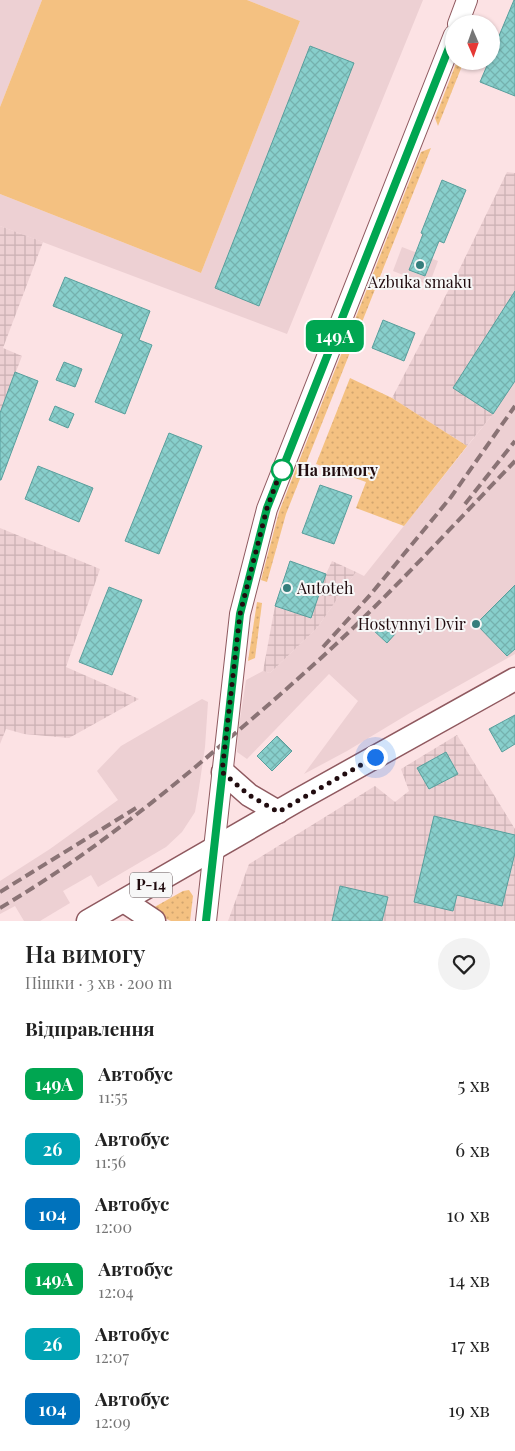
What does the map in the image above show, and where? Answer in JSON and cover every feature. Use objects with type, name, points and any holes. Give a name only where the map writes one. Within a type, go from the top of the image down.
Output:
[{"type":"main road","name":"Р-14","points":[[88,921],[515,679]]},
{"type":"main road","points":[[222,772],[249,795],[278,812]]},
{"type":"main road","points":[[124,901],[154,921]]},
{"type":"street","points":[[461,15],[467,0]]},
{"type":"street","points":[[206,921],[240,614],[267,508],[445,58]]},
{"type":"shaded area","points":[[0,0],[42,0],[0,107]]},
{"type":"shaded area","points":[[42,0],[247,0],[300,21],[201,273],[0,194],[0,107]]},
{"type":"shaded area","points":[[247,0],[423,0],[287,334],[0,226],[0,194],[201,273],[300,21]]},
{"type":"shaded area","points":[[454,70],[460,70],[438,126],[435,118]]},
{"type":"shaded area","points":[[431,148],[286,514],[267,582],[261,580],[279,512],[421,152]]},
{"type":"shaded area","points":[[507,172],[515,173],[515,381],[493,414],[467,446],[392,398],[459,270]]},
{"type":"shaded area","points":[[0,226],[43,242],[3,348],[22,356],[0,413]]},
{"type":"shaded area","points":[[402,247],[438,261],[429,285],[393,271]]},
{"type":"shaded area","points":[[350,378],[392,398],[467,446],[404,526],[356,508],[366,482],[316,464]]},
{"type":"shaded area","points":[[515,381],[515,654],[304,774],[358,701],[329,674],[247,759],[237,752],[246,680],[263,671],[270,673],[317,628],[356,572],[364,576],[493,414]]},
{"type":"shaded area","points":[[0,528],[100,569],[66,667],[139,699],[69,738],[24,734],[6,729],[0,744]]},
{"type":"shaded area","points":[[290,561],[326,574],[332,561],[356,572],[317,628],[270,673],[263,671],[275,606]]},
{"type":"shaded area","points":[[257,602],[262,603],[255,658],[248,661]]},
{"type":"shaded area","points":[[202,699],[208,702],[205,747],[199,788],[195,812],[182,832],[166,847],[98,887],[91,875],[63,891],[70,903],[40,921],[24,921],[15,906],[0,914],[0,881],[50,849],[118,800],[97,771],[121,746]]},
{"type":"shaded area","points":[[457,735],[515,829],[515,921],[228,921],[249,864],[375,786],[395,802],[409,791],[401,769]]},
{"type":"shaded area","points":[[189,890],[193,896],[190,921],[171,921],[151,912],[151,909],[183,891]]},
{"type":"building","points":[[515,0],[515,96],[480,82],[485,70],[500,70],[500,33]]},
{"type":"building","points":[[310,46],[354,63],[259,306],[215,288]]},
{"type":"building","points":[[442,180],[466,190],[444,243],[439,241],[425,276],[409,270]]},
{"type":"building","points":[[65,277],[150,311],[139,340],[152,345],[125,414],[95,402],[123,334],[53,306]]},
{"type":"building","points":[[515,291],[515,381],[493,414],[453,388]]},
{"type":"building","points":[[383,320],[415,333],[404,361],[372,348]]},
{"type":"building","points":[[64,362],[82,369],[75,387],[56,380]]},
{"type":"building","points":[[15,372],[38,381],[0,480],[0,413]]},
{"type":"building","points":[[55,406],[74,414],[68,428],[49,420]]},
{"type":"building","points":[[169,433],[202,446],[159,554],[125,541]]},
{"type":"building","points":[[38,466],[93,488],[79,522],[25,499]]},
{"type":"building","points":[[320,485],[352,496],[334,544],[302,533]]},
{"type":"building","points":[[290,561],[326,574],[311,618],[275,606]]},
{"type":"building","points":[[515,585],[515,649],[507,656],[476,624]]},
{"type":"building","points":[[109,587],[142,600],[112,675],[79,662]]},
{"type":"building","points":[[381,619],[396,633],[387,643],[372,629]]},
{"type":"building","points":[[515,715],[515,744],[502,752],[489,729]]},
{"type":"building","points":[[277,736],[292,751],[272,771],[257,756]]},
{"type":"building","points":[[446,752],[458,774],[429,789],[417,768]]},
{"type":"building","points":[[434,816],[515,835],[515,853],[502,906],[457,895],[453,911],[414,902]]},
{"type":"building","points":[[340,886],[388,897],[382,921],[332,921]]},
{"type":"railway","points":[[323,647],[371,594],[451,497],[515,406]]},
{"type":"railway","points":[[465,504],[515,441]]},
{"type":"railway","points":[[0,908],[57,872],[140,812],[270,704],[373,609],[515,461]]},
{"type":"railway","points":[[0,892],[136,808]]},
{"type":"bus line","name":"149А","points":[[206,921],[240,614],[267,508],[445,58]]},
{"type":"place","name":"Azbuka smaku","points":[[420,265]]},
{"type":"place","name":"На вимогу","points":[[282,470]]},
{"type":"place","name":"Autoteh","points":[[287,588]]},
{"type":"place","name":"Hostynnyi Dvir","points":[[476,624]]},
{"type":"route","points":[[282,470],[282,468],[267,508],[240,614],[222,772],[249,795],[278,812],[375,757]]}]
